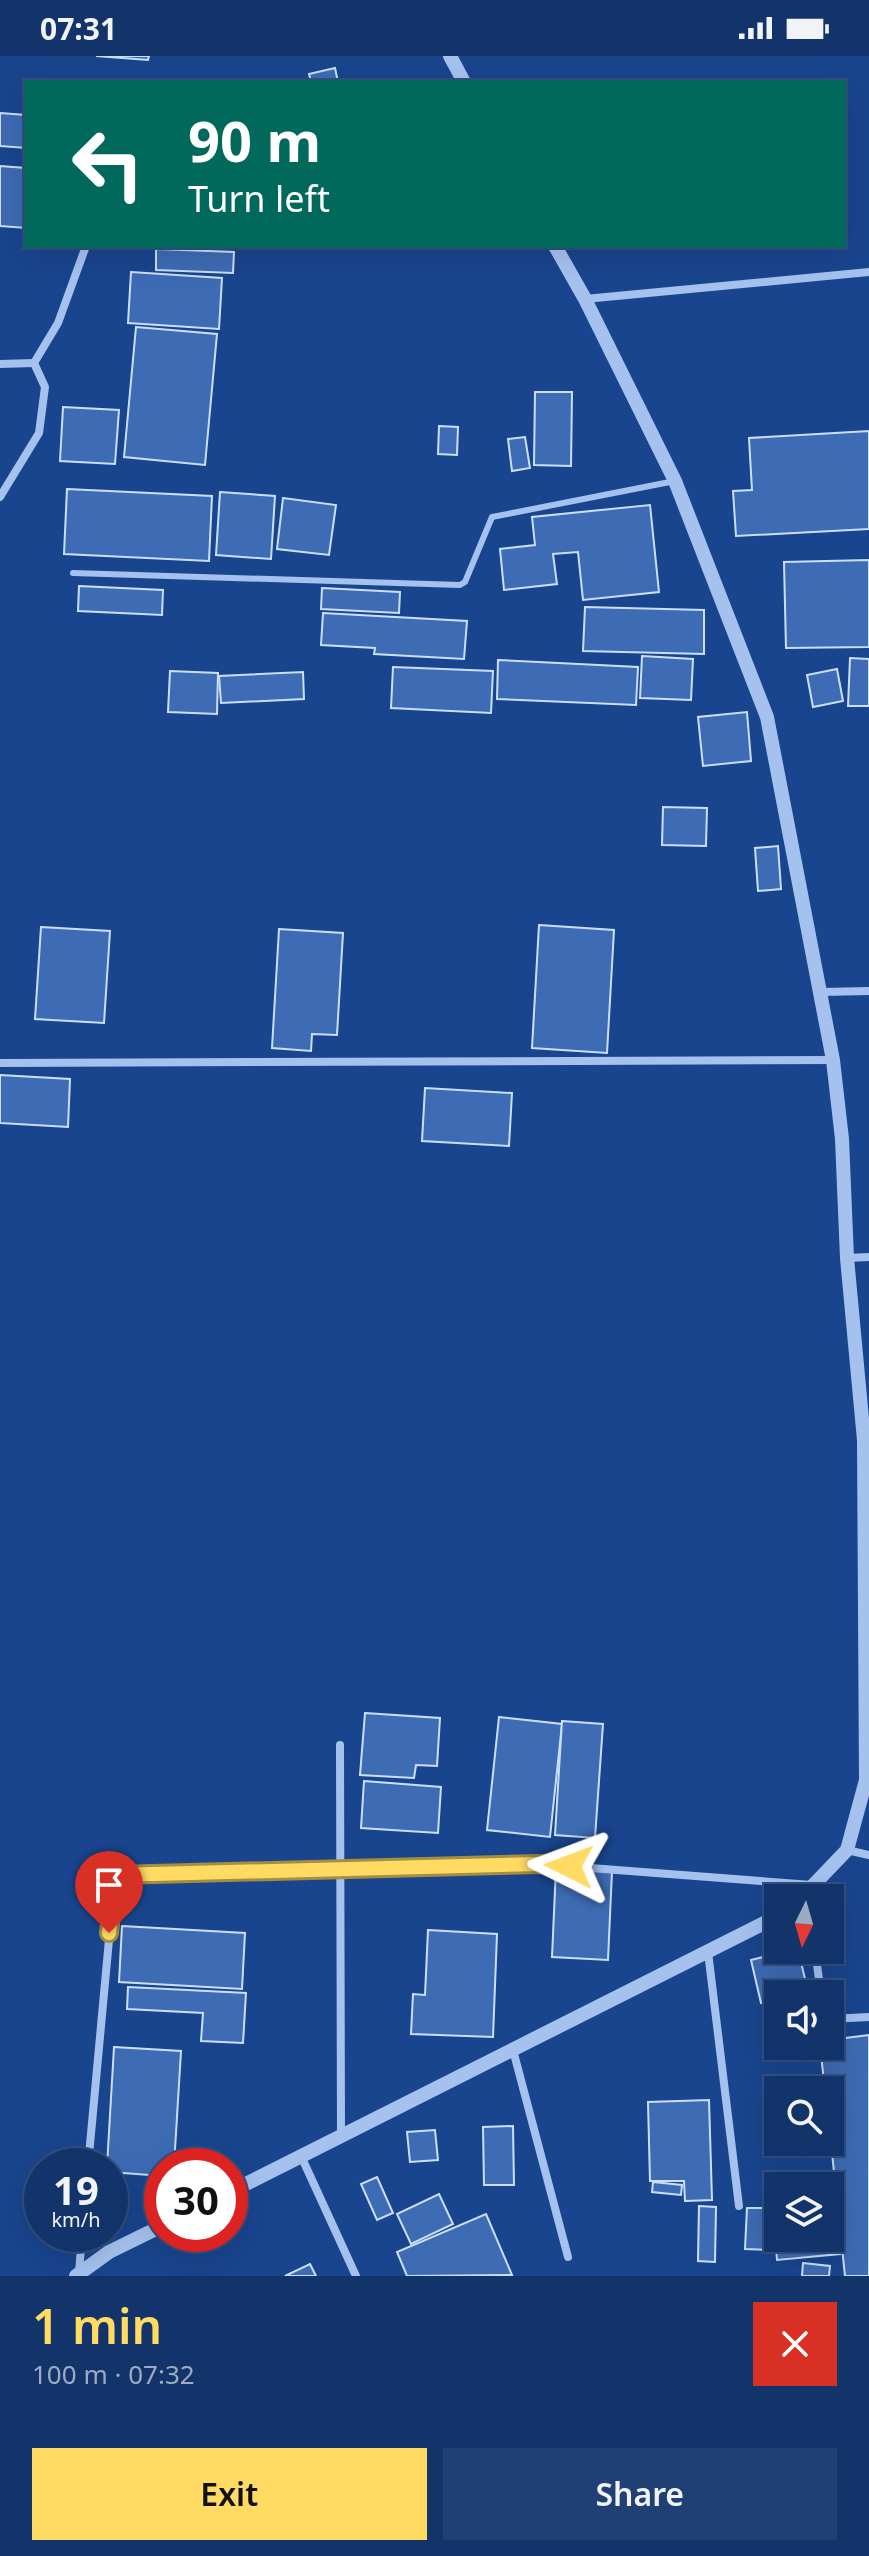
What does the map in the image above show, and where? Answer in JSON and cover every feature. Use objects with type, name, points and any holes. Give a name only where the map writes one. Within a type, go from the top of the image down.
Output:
[{"type":"street","points":[[450,56],[463,80]]},
{"type":"street","points":[[34,363],[58,323],[85,248]]},
{"type":"street","points":[[556,248],[585,299],[675,481],[767,717],[833,1060],[842,1139],[847,1258],[864,1440],[867,1529],[866,1780],[847,1850],[815,1884]]},
{"type":"street","points":[[585,299],[869,272]]},
{"type":"street","points":[[0,364],[34,363]]},
{"type":"street","points":[[0,497],[39,433],[45,387],[34,363]]},
{"type":"street","points":[[821,992],[869,991]]},
{"type":"street","points":[[0,1063],[833,1060]]},
{"type":"street","points":[[847,1258],[869,1257]]},
{"type":"street","points":[[340,1745],[341,2136]]},
{"type":"street","points":[[847,1850],[869,1855]]},
{"type":"street","points":[[90,2148],[115,1875],[538,1864],[764,1888]]},
{"type":"street","points":[[248,2183],[764,1923]]},
{"type":"street","points":[[708,1952],[739,2206]]},
{"type":"street","points":[[844,2018],[869,2017]]},
{"type":"street","points":[[513,2050],[568,2257]]},
{"type":"street","points":[[301,2156],[356,2276]]},
{"type":"street","points":[[77,2275],[109,2252],[144,2235]]},
{"type":"street","points":[[77,2275],[80,2252]]},
{"type":"lane","points":[[73,573],[460,585],[465,582],[492,517],[675,481]]},
{"type":"building","points":[[96,56],[149,56],[148,60]]},
{"type":"building","points":[[335,68],[338,80],[310,80],[309,74]]},
{"type":"building","points":[[0,113],[24,115],[24,148],[0,146]]},
{"type":"building","points":[[0,166],[24,168],[24,228],[0,226]]},
{"type":"building","points":[[156,249],[234,252],[233,273],[156,270]]},
{"type":"building","points":[[131,272],[222,278],[219,329],[128,323]]},
{"type":"building","points":[[136,327],[217,334],[205,465],[124,457]]},
{"type":"building","points":[[535,392],[572,392],[571,466],[534,465]]},
{"type":"building","points":[[63,407],[119,410],[115,464],[60,461]]},
{"type":"building","points":[[439,426],[458,427],[457,455],[438,454]]},
{"type":"building","points":[[869,431],[869,529],[736,536],[733,491],[752,490],[749,438]]},
{"type":"building","points":[[525,437],[530,468],[512,471],[508,439]]},
{"type":"building","points":[[67,489],[212,496],[209,561],[64,554]]},
{"type":"building","points":[[220,492],[275,496],[271,559],[216,555]]},
{"type":"building","points":[[283,498],[336,505],[329,555],[277,549]]},
{"type":"building","points":[[650,505],[659,592],[583,600],[578,552],[553,554],[557,584],[504,590],[500,549],[535,545],[532,517]]},
{"type":"building","points":[[869,560],[869,647],[786,648],[784,562]]},
{"type":"building","points":[[79,586],[163,590],[162,615],[78,611]]},
{"type":"building","points":[[322,588],[400,592],[399,613],[321,609]]},
{"type":"building","points":[[585,607],[704,610],[704,654],[583,651]]},
{"type":"building","points":[[323,613],[467,621],[464,659],[374,654],[375,648],[321,645]]},
{"type":"building","points":[[642,656],[693,659],[691,700],[640,698]]},
{"type":"building","points":[[850,658],[869,659],[869,706],[848,706]]},
{"type":"building","points":[[498,660],[638,667],[636,705],[497,699]]},
{"type":"building","points":[[393,667],[493,671],[491,713],[391,708]]},
{"type":"building","points":[[837,669],[843,701],[813,707],[807,675]]},
{"type":"building","points":[[170,671],[218,673],[217,714],[168,712]]},
{"type":"building","points":[[303,672],[304,699],[221,703],[219,676]]},
{"type":"building","points":[[747,712],[751,761],[703,766],[698,717]]},
{"type":"building","points":[[663,807],[707,808],[706,846],[662,845]]},
{"type":"building","points":[[778,846],[781,889],[758,891],[755,848]]},
{"type":"building","points":[[539,925],[614,930],[607,1053],[532,1048]]},
{"type":"building","points":[[41,927],[110,931],[104,1023],[35,1019]]},
{"type":"building","points":[[279,929],[343,933],[337,1035],[312,1034],[311,1051],[272,1048]]},
{"type":"building","points":[[0,1075],[70,1079],[68,1127],[0,1123]]},
{"type":"building","points":[[425,1088],[512,1093],[509,1146],[422,1141]]},
{"type":"building","points":[[365,1713],[440,1718],[437,1766],[416,1765],[414,1778],[360,1775]]},
{"type":"building","points":[[499,1717],[562,1724],[550,1837],[487,1830]]},
{"type":"building","points":[[562,1721],[603,1724],[595,1838],[555,1835]]},
{"type":"building","points":[[364,1781],[441,1787],[438,1833],[361,1828]]},
{"type":"building","points":[[556,1868],[612,1871],[608,1960],[552,1957]]},
{"type":"building","points":[[122,1926],[245,1933],[242,1989],[119,1982]]},
{"type":"building","points":[[428,1930],[497,1934],[493,2037],[411,2034],[413,1994],[425,1995]]},
{"type":"building","points":[[764,1957],[764,1964],[801,1964],[805,1980],[764,1980],[764,2002],[761,2003],[751,1960]]},
{"type":"building","points":[[128,1987],[246,1993],[243,2043],[201,2041],[203,2013],[127,2009]]},
{"type":"building","points":[[869,2035],[869,2276],[845,2276],[844,2172],[834,2172],[832,2156],[844,2156],[844,2076],[823,2076],[822,2060],[844,2060],[844,2038]]},
{"type":"building","points":[[114,2047],[181,2051],[175,2148],[144,2148],[144,2175],[128,2173],[128,2148],[108,2148]]},
{"type":"building","points":[[709,2100],[712,2200],[685,2201],[684,2181],[650,2181],[648,2102]]},
{"type":"building","points":[[513,2126],[514,2185],[484,2185],[483,2127]]},
{"type":"building","points":[[435,2130],[438,2160],[410,2162],[407,2132]]},
{"type":"building","points":[[377,2177],[393,2213],[377,2220],[361,2184]]},
{"type":"building","points":[[653,2182],[682,2185],[681,2195],[652,2192]]},
{"type":"building","points":[[439,2194],[453,2224],[411,2244],[397,2214]]},
{"type":"building","points":[[699,2206],[716,2207],[715,2262],[698,2261]]},
{"type":"building","points":[[747,2208],[764,2208],[764,2250],[745,2249]]},
{"type":"building","points":[[486,2214],[512,2275],[407,2276],[397,2252]]},
{"type":"building","points":[[776,2252],[840,2252],[840,2254],[777,2260]]},
{"type":"building","points":[[803,2263],[830,2266],[829,2276],[802,2276]]},
{"type":"building","points":[[310,2264],[316,2276],[285,2276]]},
{"type":"route","points":[[109,1933],[115,1875],[538,1864],[569,1866]]}]
